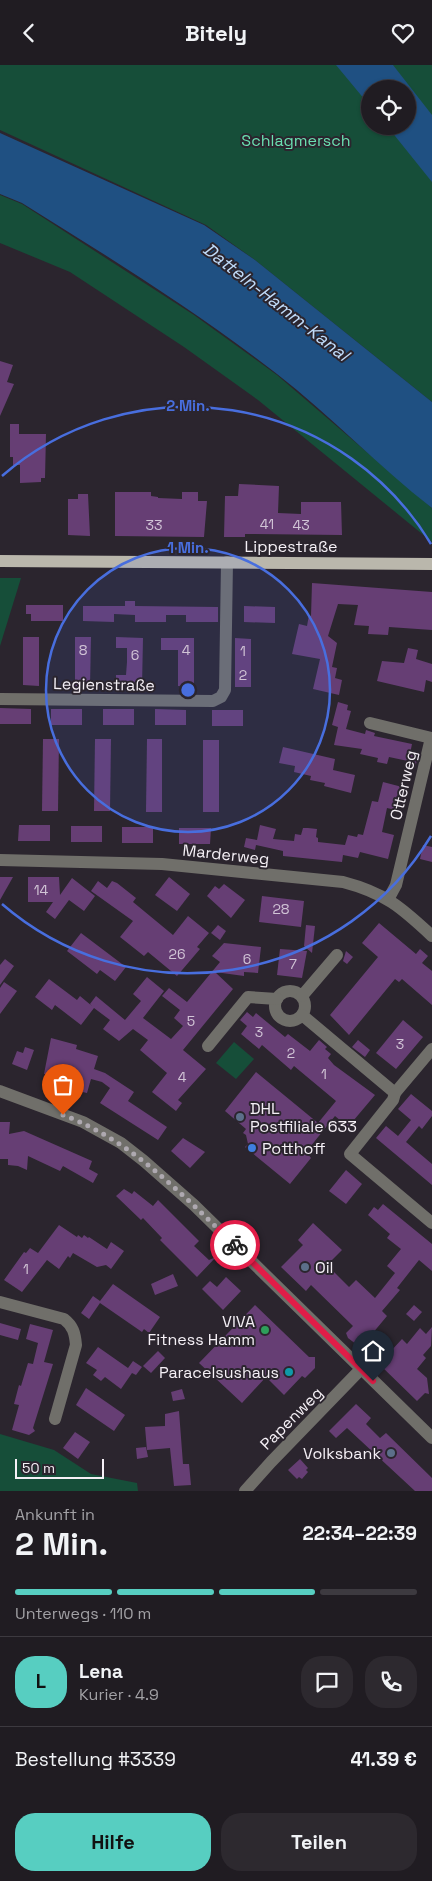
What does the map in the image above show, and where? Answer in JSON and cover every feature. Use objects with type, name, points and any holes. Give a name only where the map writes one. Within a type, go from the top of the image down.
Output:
[{"type":"main road","name":"Lippestraße","points":[[0,561],[432,564]]},
{"type":"street","name":"Legienstraße","points":[[0,699],[206,701],[217,699],[224,690],[227,562]]},
{"type":"street","name":"Otterweg","points":[[370,723],[431,738],[396,885],[388,898]]},
{"type":"street","name":"Marderweg","points":[[0,860],[171,865],[343,882],[363,887],[388,898],[432,936]]},
{"type":"street","points":[[302,996],[337,955]]},
{"type":"street","points":[[286,991],[297,992],[302,996],[305,1008],[302,1015],[296,1019],[285,1020],[276,1010],[277,999],[286,991]]},
{"type":"street","points":[[208,1046],[248,997],[277,999]]},
{"type":"street","points":[[302,1015],[395,1093]]},
{"type":"street","points":[[432,1049],[395,1093],[393,1100],[350,1154],[432,1223]]},
{"type":"street","points":[[0,1091],[83,1122],[121,1143],[137,1155],[194,1205],[432,1438]]},
{"type":"street","points":[[0,1302],[64,1319],[70,1324],[76,1334],[76,1345],[55,1419]]},
{"type":"street","name":"Papenweg","points":[[246,1491],[271,1462],[361,1369]]},
{"type":"green space","name":"Schlagmersch","points":[[0,65],[432,65],[432,402],[255,260],[206,225],[0,130]]},
{"type":"green space","points":[[0,195],[22,204],[194,315],[277,375],[432,508],[432,542],[258,400],[184,347],[70,272],[0,243]]},
{"type":"green space","points":[[0,578],[21,578],[0,646]]},
{"type":"green space","points":[[234,1042],[254,1059],[236,1079],[216,1063]]},
{"type":"green space","points":[[0,1434],[54,1450],[91,1474],[137,1483],[138,1491],[0,1491]]},
{"type":"water","points":[[336,65],[393,65],[405,80],[361,80],[361,95]]},
{"type":"water","points":[[416,94],[432,115],[432,182],[394,135],[416,135]]},
{"type":"water","name":"Datteln-Hamm-Kanal","points":[[0,133],[204,225],[255,260],[432,402],[432,508],[297,390],[215,328],[120,264],[22,203],[0,194]]},
{"type":"building","points":[[0,361],[13,365],[7,382],[14,384],[0,416]]},
{"type":"building","points":[[10,424],[19,424],[19,434],[46,434],[45,478],[41,478],[41,482],[20,483],[20,465],[13,465],[13,457],[10,457]]},
{"type":"building","points":[[239,484],[279,486],[278,513],[301,514],[301,502],[341,502],[342,535],[245,534],[245,537],[224,537],[225,496],[238,496]]},
{"type":"building","points":[[115,492],[151,492],[151,496],[158,498],[182,499],[182,492],[198,492],[198,501],[207,501],[204,537],[115,536]]},
{"type":"building","points":[[78,494],[88,494],[90,536],[68,535],[68,499],[78,499]]},
{"type":"building","points":[[312,583],[432,592],[432,630],[389,627],[388,635],[368,634],[369,626],[354,625],[358,605],[338,604],[328,636],[337,643],[332,667],[337,668],[335,678],[342,680],[339,695],[313,689],[320,659],[292,654],[299,624],[307,626],[309,615],[311,616]]},
{"type":"building","points":[[125,601],[135,601],[135,606],[218,607],[218,622],[186,622],[186,615],[166,615],[166,622],[135,622],[135,615],[114,614],[114,622],[83,621],[83,606],[125,606]]},
{"type":"building","points":[[26,605],[63,605],[63,621],[31,621],[31,614],[26,614]]},
{"type":"building","points":[[244,606],[275,607],[275,623],[244,622]]},
{"type":"building","points":[[23,637],[39,637],[39,686],[23,685]]},
{"type":"building","points":[[75,637],[91,637],[90,686],[75,686]]},
{"type":"building","points":[[116,637],[143,638],[142,686],[116,686],[116,675],[126,675],[127,648],[116,648]]},
{"type":"building","points":[[161,638],[194,638],[194,687],[178,686],[178,650],[161,650]]},
{"type":"building","points":[[235,638],[251,639],[251,687],[235,687]]},
{"type":"building","points":[[408,648],[418,650],[416,659],[432,664],[432,682],[426,680],[424,692],[377,681],[382,661],[404,663]]},
{"type":"building","points":[[338,702],[348,705],[347,710],[351,711],[346,729],[365,734],[366,730],[375,733],[374,736],[412,744],[410,754],[418,756],[415,768],[407,766],[408,761],[389,757],[387,764],[377,762],[378,758],[360,754],[362,749],[334,745],[338,727],[332,725]]},
{"type":"building","points":[[0,708],[31,709],[31,724],[0,724]]},
{"type":"building","points":[[51,709],[82,709],[82,725],[51,725]]},
{"type":"building","points":[[103,709],[134,709],[134,725],[103,725]]},
{"type":"building","points":[[155,709],[186,710],[186,725],[155,725]]},
{"type":"building","points":[[212,710],[243,710],[243,726],[212,726]]},
{"type":"building","points":[[43,739],[59,739],[58,811],[42,811]]},
{"type":"building","points":[[95,739],[111,739],[110,811],[94,811]]},
{"type":"building","points":[[147,739],[162,739],[162,812],[146,812]]},
{"type":"building","points":[[203,740],[219,740],[219,812],[203,812]]},
{"type":"building","points":[[283,747],[335,759],[333,770],[355,775],[351,793],[324,786],[325,783],[310,780],[311,776],[294,772],[295,766],[279,763]]},
{"type":"building","points":[[383,782],[406,788],[400,811],[387,808],[382,832],[394,835],[388,859],[360,852],[358,858],[343,855],[342,862],[283,856],[283,851],[256,845],[255,850],[244,847],[246,838],[257,840],[260,825],[276,829],[273,839],[294,841],[295,834],[301,835],[303,828],[308,828],[317,829],[316,837],[318,842],[345,845],[348,835],[357,837],[358,834],[363,835],[372,801],[378,802]]},
{"type":"building","points":[[19,825],[50,825],[50,841],[18,841]]},
{"type":"building","points":[[71,826],[102,826],[102,842],[71,842]]},
{"type":"building","points":[[122,827],[153,827],[153,843],[122,843]]},
{"type":"building","points":[[179,828],[211,828],[210,844],[179,844]]},
{"type":"building","points":[[423,845],[432,847],[432,862],[420,859]]},
{"type":"building","points":[[0,877],[13,877],[0,900]]},
{"type":"building","points":[[28,877],[59,877],[60,895],[72,878],[95,896],[84,911],[69,900],[55,919],[46,912],[53,902],[28,902]]},
{"type":"building","points":[[169,877],[190,894],[177,911],[155,895]]},
{"type":"building","points":[[98,881],[107,888],[112,881],[117,883],[136,898],[133,902],[173,935],[188,916],[209,933],[197,947],[200,949],[177,976],[148,952],[144,956],[120,937],[133,921],[91,891]]},
{"type":"building","points":[[224,884],[245,900],[231,918],[207,896],[215,886],[219,889]]},
{"type":"building","points":[[262,896],[304,901],[301,927],[259,922]]},
{"type":"building","points":[[379,923],[416,954],[420,949],[428,956],[422,963],[432,971],[432,1005],[402,979],[399,982],[395,979],[349,1035],[330,1015],[378,957],[362,943]]},
{"type":"building","points":[[218,925],[226,931],[220,940],[211,933]]},
{"type":"building","points":[[306,925],[315,926],[312,953],[304,946]]},
{"type":"building","points":[[81,933],[126,967],[115,981],[100,970],[97,974],[67,951]]},
{"type":"building","points":[[224,943],[261,947],[258,973],[244,972],[244,976],[215,972],[233,989],[183,1050],[206,1069],[178,1100],[182,1103],[176,1111],[152,1092],[167,1073],[140,1050],[148,1040],[133,1029],[119,1041],[103,1029],[110,1020],[94,1008],[81,1025],[55,1005],[52,1010],[35,997],[49,979],[77,1000],[80,996],[92,1006],[90,1004],[96,996],[125,1020],[141,1001],[133,994],[147,977],[164,991],[143,1018],[171,1039],[183,1026],[174,1018],[180,1010],[162,996],[169,988],[187,1002],[220,962],[212,956]]},
{"type":"building","points":[[280,949],[307,951],[302,978],[277,975]]},
{"type":"building","points":[[346,951],[353,957],[347,964],[343,961]]},
{"type":"building","points":[[5,959],[14,966],[0,985],[0,965]]},
{"type":"building","points":[[4,982],[17,991],[0,1014],[0,988]]},
{"type":"building","points":[[247,1012],[253,1017],[256,1013],[285,1037],[288,1034],[310,1051],[319,1040],[327,1047],[325,1049],[331,1054],[328,1058],[334,1065],[375,1095],[348,1127],[335,1116],[306,1152],[311,1158],[290,1184],[245,1147],[248,1144],[246,1135],[243,1133],[246,1129],[225,1111],[256,1072],[318,1123],[336,1101],[294,1066],[291,1070],[262,1045],[259,1049],[241,1034],[247,1026],[240,1020]]},
{"type":"building","points":[[403,1020],[423,1037],[396,1069],[376,1053]]},
{"type":"building","points":[[51,1038],[77,1045],[76,1049],[98,1056],[94,1069],[105,1073],[134,1092],[128,1101],[167,1127],[158,1140],[100,1103],[110,1088],[102,1082],[91,1079],[87,1093],[70,1089],[72,1080],[44,1074]]},
{"type":"building","points":[[358,1040],[370,1050],[365,1057],[352,1047]]},
{"type":"building","points":[[25,1047],[34,1050],[27,1070],[12,1064],[17,1051],[23,1053]]},
{"type":"building","points":[[411,1094],[432,1111],[432,1116],[422,1129],[419,1126],[406,1142],[432,1164],[432,1185],[376,1138],[386,1126],[398,1136],[411,1120],[398,1109]]},
{"type":"building","points":[[0,1122],[10,1122],[9,1134],[24,1131],[92,1161],[89,1169],[98,1174],[93,1183],[63,1166],[60,1171],[28,1156],[27,1170],[18,1166],[8,1165],[8,1159],[0,1159]]},
{"type":"building","points":[[183,1138],[205,1152],[190,1168],[171,1151]]},
{"type":"building","points":[[346,1170],[362,1184],[346,1204],[329,1191]]},
{"type":"building","points":[[124,1189],[132,1194],[134,1191],[153,1206],[158,1200],[199,1241],[194,1246],[209,1260],[216,1257],[197,1277],[160,1240],[162,1238],[143,1218],[141,1220],[116,1196]]},
{"type":"building","points":[[383,1204],[432,1244],[432,1271],[419,1260],[397,1288],[400,1290],[382,1311],[387,1316],[372,1334],[375,1340],[365,1351],[348,1338],[346,1333],[353,1326],[311,1285],[306,1291],[281,1267],[303,1245],[298,1240],[313,1223],[342,1250],[327,1265],[349,1287],[356,1280],[375,1298],[395,1273],[387,1266],[401,1249],[387,1238],[390,1234],[368,1215],[374,1207],[378,1210]]},
{"type":"building","points":[[59,1225],[77,1237],[78,1235],[82,1238],[84,1235],[89,1237],[107,1249],[111,1242],[124,1251],[111,1269],[106,1265],[97,1267],[73,1253],[70,1258],[68,1256],[59,1269],[47,1260],[22,1292],[4,1280],[24,1252],[26,1253],[30,1248],[38,1253]]},
{"type":"building","points":[[173,1274],[178,1286],[155,1295],[151,1284]]},
{"type":"building","points":[[226,1277],[241,1291],[223,1310],[202,1289],[210,1281],[217,1287]]},
{"type":"building","points":[[113,1284],[160,1317],[149,1333],[144,1329],[142,1332],[100,1303],[89,1319],[81,1313],[93,1296],[100,1301]]},
{"type":"building","points":[[255,1305],[309,1357],[315,1357],[315,1368],[305,1378],[302,1376],[284,1395],[266,1377],[242,1403],[199,1363]]},
{"type":"building","points":[[414,1305],[422,1312],[414,1321],[406,1314]]},
{"type":"building","points":[[0,1323],[21,1329],[18,1340],[0,1335]]},
{"type":"building","points":[[30,1324],[53,1330],[44,1362],[53,1364],[33,1428],[35,1431],[29,1435],[12,1430],[19,1405],[14,1404],[19,1385],[21,1386],[28,1363],[33,1364],[38,1343],[26,1339]]},
{"type":"building","points":[[432,1327],[431,1346],[423,1355],[426,1358],[417,1369],[427,1378],[429,1394],[425,1393],[417,1401],[379,1364],[402,1339],[407,1344],[420,1328],[426,1334]]},
{"type":"building","points":[[98,1347],[128,1368],[133,1361],[142,1367],[136,1375],[132,1373],[121,1389],[105,1377],[101,1381],[93,1375],[97,1370],[86,1363]]},
{"type":"building","points":[[158,1351],[165,1358],[151,1373],[143,1366]]},
{"type":"building","points":[[86,1388],[125,1415],[114,1431],[76,1405]]},
{"type":"building","points":[[182,1389],[185,1399],[173,1401],[171,1392]]},
{"type":"building","points":[[356,1404],[371,1418],[366,1424],[380,1438],[386,1433],[432,1478],[432,1491],[415,1491],[347,1428],[336,1438],[329,1431]]},
{"type":"building","points":[[179,1411],[183,1464],[189,1464],[191,1485],[174,1486],[170,1448],[147,1450],[145,1427],[165,1426],[165,1414]]},
{"type":"building","points":[[75,1432],[90,1442],[78,1459],[63,1448]]},
{"type":"building","points":[[146,1447],[148,1457],[137,1459],[136,1448]]},
{"type":"building","points":[[300,1459],[308,1468],[306,1470],[308,1472],[302,1479],[299,1477],[297,1479],[288,1470]]},
{"type":"way so far","points":[[63,1115],[83,1122],[121,1143],[133,1152],[169,1182],[235,1245]]},
{"type":"place","name":"DHL Postfiliale 633","points":[[240,1117]]},
{"type":"place","name":"Potthoff","points":[[252,1148]]},
{"type":"place","name":"Oil","points":[[305,1267]]},
{"type":"place","name":"VIVA Fitness Hamm","points":[[265,1330]]},
{"type":"place","name":"Paracelsushaus","points":[[289,1372]]},
{"type":"place","name":"Volksbank","points":[[391,1453]]},
{"type":"route","points":[[235,1245],[373,1381]]}]
